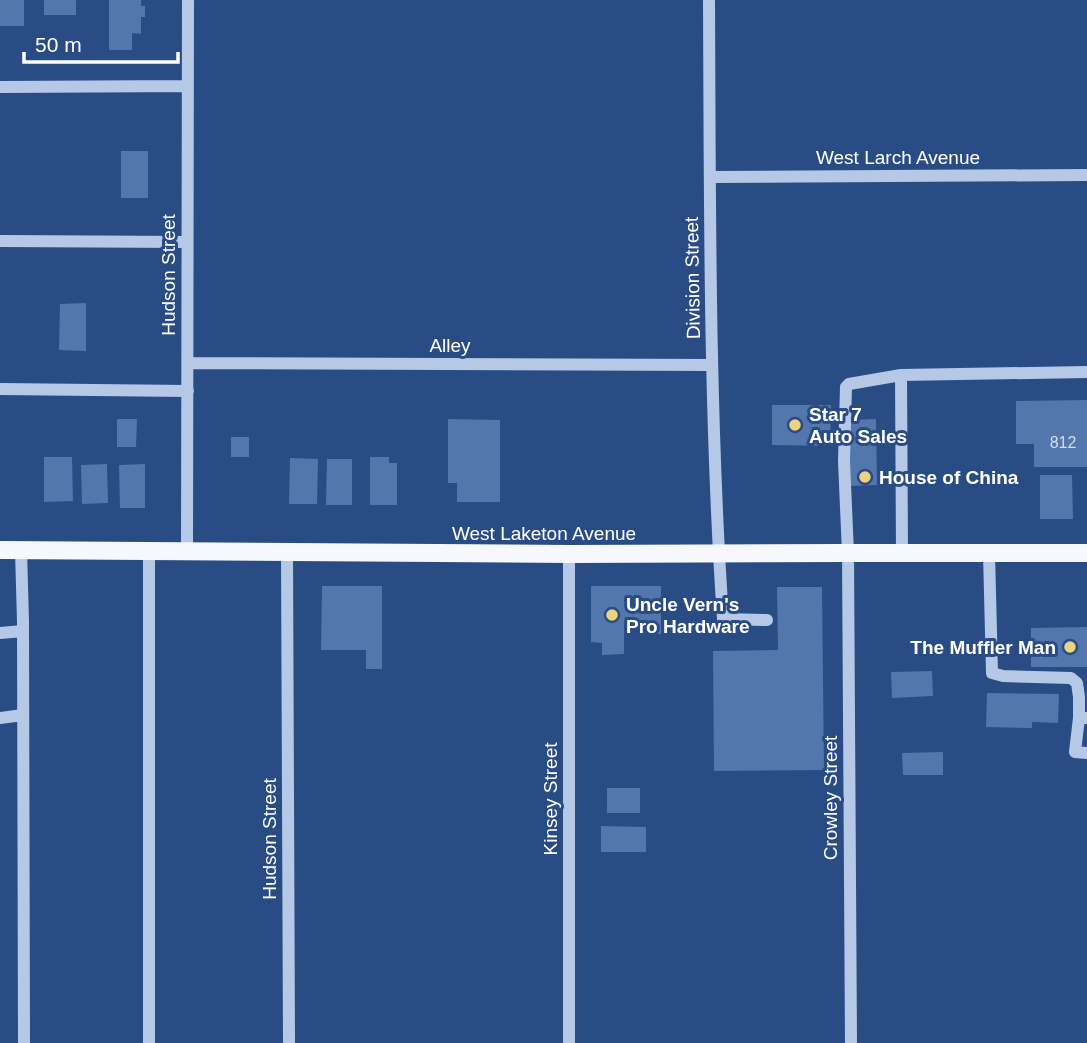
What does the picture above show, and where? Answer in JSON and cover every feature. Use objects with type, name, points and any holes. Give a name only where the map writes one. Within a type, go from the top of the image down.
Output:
[{"type":"main road","name":"West Laketon Avenue","points":[[0,550],[569,554],[1087,553]]},
{"type":"street","name":"Hudson Street","points":[[187,550],[188,0]]},
{"type":"street","name":"Division Street","points":[[709,0],[712,365],[723,619],[767,620]]},
{"type":"street","points":[[0,87],[187,86]]},
{"type":"street","name":"West Larch Avenue","points":[[710,177],[1087,175]]},
{"type":"street","points":[[0,241],[187,242]]},
{"type":"street","name":"Alley","points":[[188,363],[712,365]]},
{"type":"street","points":[[902,553],[901,375],[1087,372]]},
{"type":"street","name":"Crowley Street","points":[[851,1043],[848,552],[844,461],[846,387],[849,384],[901,375]]},
{"type":"street","points":[[0,388],[188,391]]},
{"type":"street","points":[[21,550],[24,1043]]},
{"type":"street","points":[[149,550],[149,1043]]},
{"type":"street","name":"Hudson Street","points":[[287,551],[289,1043]]},
{"type":"street","name":"Kinsey Street","points":[[569,554],[569,1043]]},
{"type":"street","points":[[989,554],[992,673],[1003,676],[1071,678],[1077,683],[1083,718],[1075,752],[1087,752]]},
{"type":"street","points":[[0,633],[23,631]]},
{"type":"street","points":[[0,718],[23,715]]},
{"type":"building","points":[[0,0],[24,0],[24,26],[0,26]]},
{"type":"building","points":[[44,0],[76,0],[76,15],[44,15]]},
{"type":"building","points":[[109,0],[141,0],[141,6],[145,6],[145,17],[141,17],[141,34],[132,33],[132,50],[109,50]]},
{"type":"building","points":[[121,151],[148,151],[148,198],[121,198]]},
{"type":"building","points":[[86,303],[86,351],[59,350],[60,304]]},
{"type":"building","points":[[1087,400],[1087,467],[1034,467],[1034,444],[1016,444],[1016,401]]},
{"type":"building","points":[[772,405],[831,405],[830,446],[772,445]]},
{"type":"building","points":[[117,419],[137,419],[136,447],[117,447]]},
{"type":"building","points":[[448,419],[500,420],[500,502],[457,502],[457,483],[448,483]]},
{"type":"building","points":[[876,419],[877,485],[850,486],[850,420]]},
{"type":"building","points":[[231,437],[249,437],[249,457],[231,457]]},
{"type":"building","points":[[44,457],[72,457],[73,501],[44,502]]},
{"type":"building","points":[[370,457],[389,457],[389,463],[397,463],[397,505],[370,505]]},
{"type":"building","points":[[290,458],[318,459],[317,504],[289,504]]},
{"type":"building","points":[[327,459],[352,459],[352,505],[326,505]]},
{"type":"building","points":[[107,464],[108,503],[82,504],[81,465]]},
{"type":"building","points":[[145,464],[145,508],[120,508],[119,465]]},
{"type":"building","points":[[1040,475],[1072,475],[1073,519],[1040,519]]},
{"type":"building","points":[[322,586],[382,586],[382,669],[366,669],[366,650],[321,650]]},
{"type":"building","points":[[591,586],[661,586],[661,634],[639,634],[639,625],[624,624],[624,654],[602,655],[602,643],[591,642]]},
{"type":"building","points":[[777,587],[822,587],[824,770],[714,771],[713,651],[778,650]]},
{"type":"building","points":[[1087,627],[1087,667],[1031,667],[1031,628]]},
{"type":"building","points":[[932,671],[933,696],[892,698],[891,672]]},
{"type":"building","points":[[987,693],[1059,694],[1058,723],[1032,722],[1032,728],[986,727]]},
{"type":"building","points":[[943,752],[943,775],[903,775],[902,753]]},
{"type":"building","points":[[607,788],[640,788],[640,813],[607,813]]},
{"type":"building","points":[[601,826],[646,827],[646,852],[601,852]]},
{"type":"place","name":"Star 7 Auto Sales","points":[[795,425]]},
{"type":"place","name":"House of China","points":[[865,477]]},
{"type":"place","name":"Uncle Vern's Pro Hardware","points":[[612,615]]},
{"type":"place","name":"The Muffler Man","points":[[1070,647]]}]
